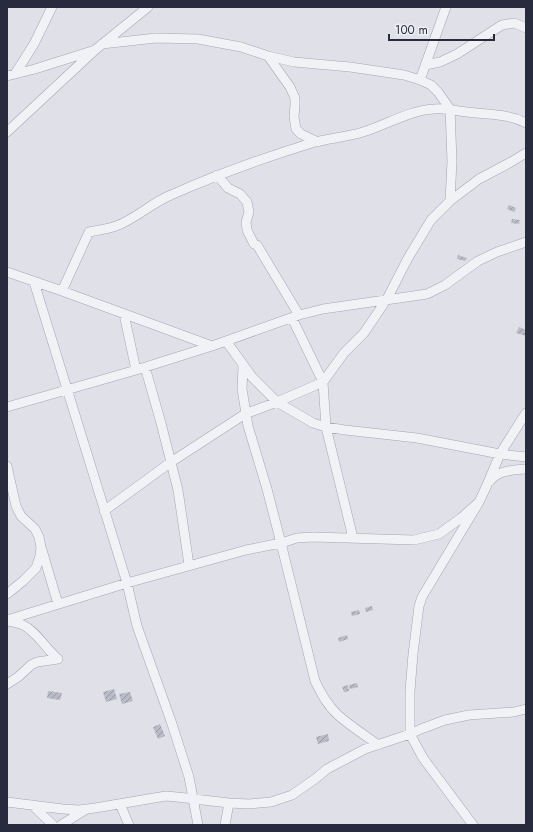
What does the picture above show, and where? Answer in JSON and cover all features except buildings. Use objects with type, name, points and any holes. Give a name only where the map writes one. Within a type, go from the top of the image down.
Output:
[{"type":"street","points":[[11,75],[34,44],[52,7]]},
{"type":"street","points":[[7,132],[99,47],[148,7]]},
{"type":"street","points":[[420,80],[446,7]]},
{"type":"street","points":[[425,65],[440,62],[457,54],[502,25],[514,23],[526,28]]},
{"type":"street","points":[[11,75],[99,47],[156,38],[198,39],[241,47],[268,56],[294,62],[350,67],[404,75],[431,85],[450,109],[452,161],[450,201]]},
{"type":"street","points":[[268,56],[290,87],[295,98],[294,117],[296,130],[318,142]]},
{"type":"street","points":[[62,291],[89,232],[115,226],[128,220],[164,198],[217,175],[278,153],[363,132],[414,113],[434,109],[450,109],[465,112],[502,115],[526,122]]},
{"type":"street","points":[[104,511],[171,462],[245,414],[322,382],[344,353],[364,334],[387,299],[408,258],[431,220],[450,201],[479,179],[526,153]]},
{"type":"street","points":[[217,175],[228,188],[240,194],[247,202],[249,212],[246,222],[247,230],[254,244],[257,245],[295,317],[322,382],[326,427],[353,538]]},
{"type":"street","points":[[7,407],[212,346],[295,317],[323,309],[427,294],[445,285],[478,261],[497,252],[526,242]]},
{"type":"street","points":[[7,272],[212,346]]},
{"type":"street","points":[[34,282],[66,390],[127,583],[137,626],[171,721],[189,777],[198,825]]},
{"type":"street","points":[[124,314],[141,368],[161,423],[171,462],[178,490],[188,565]]},
{"type":"street","points":[[226,341],[252,377],[277,402],[313,422],[326,427],[417,438],[500,454],[526,457]]},
{"type":"street","points":[[243,366],[242,389],[245,414],[267,489],[314,680],[324,698],[337,714],[378,745]]},
{"type":"street","points":[[473,825],[422,758],[410,734],[410,691],[413,654],[422,597],[479,502],[500,454],[526,413]]},
{"type":"street","points":[[7,466],[16,506],[21,516],[35,529],[39,537],[58,604]]},
{"type":"street","points":[[487,485],[491,478],[502,472],[526,469]]},
{"type":"street","points":[[7,620],[188,565],[297,538],[313,537],[414,540],[439,534],[461,518],[479,502]]},
{"type":"street","points":[[7,594],[36,568],[41,547]]},
{"type":"street","points":[[7,620],[28,628],[44,644],[50,653],[58,659],[37,662],[7,684]]},
{"type":"street","points":[[7,802],[79,810],[166,796],[229,803],[249,804],[271,802],[292,795],[327,769],[365,749],[410,734],[444,720],[469,715],[514,712],[526,709]]},
{"type":"street","points":[[225,825],[229,803]]},
{"type":"street","points":[[120,804],[129,825]]},
{"type":"street","points":[[32,805],[53,825]]},
{"type":"street","points":[[61,825],[87,809]]}]
